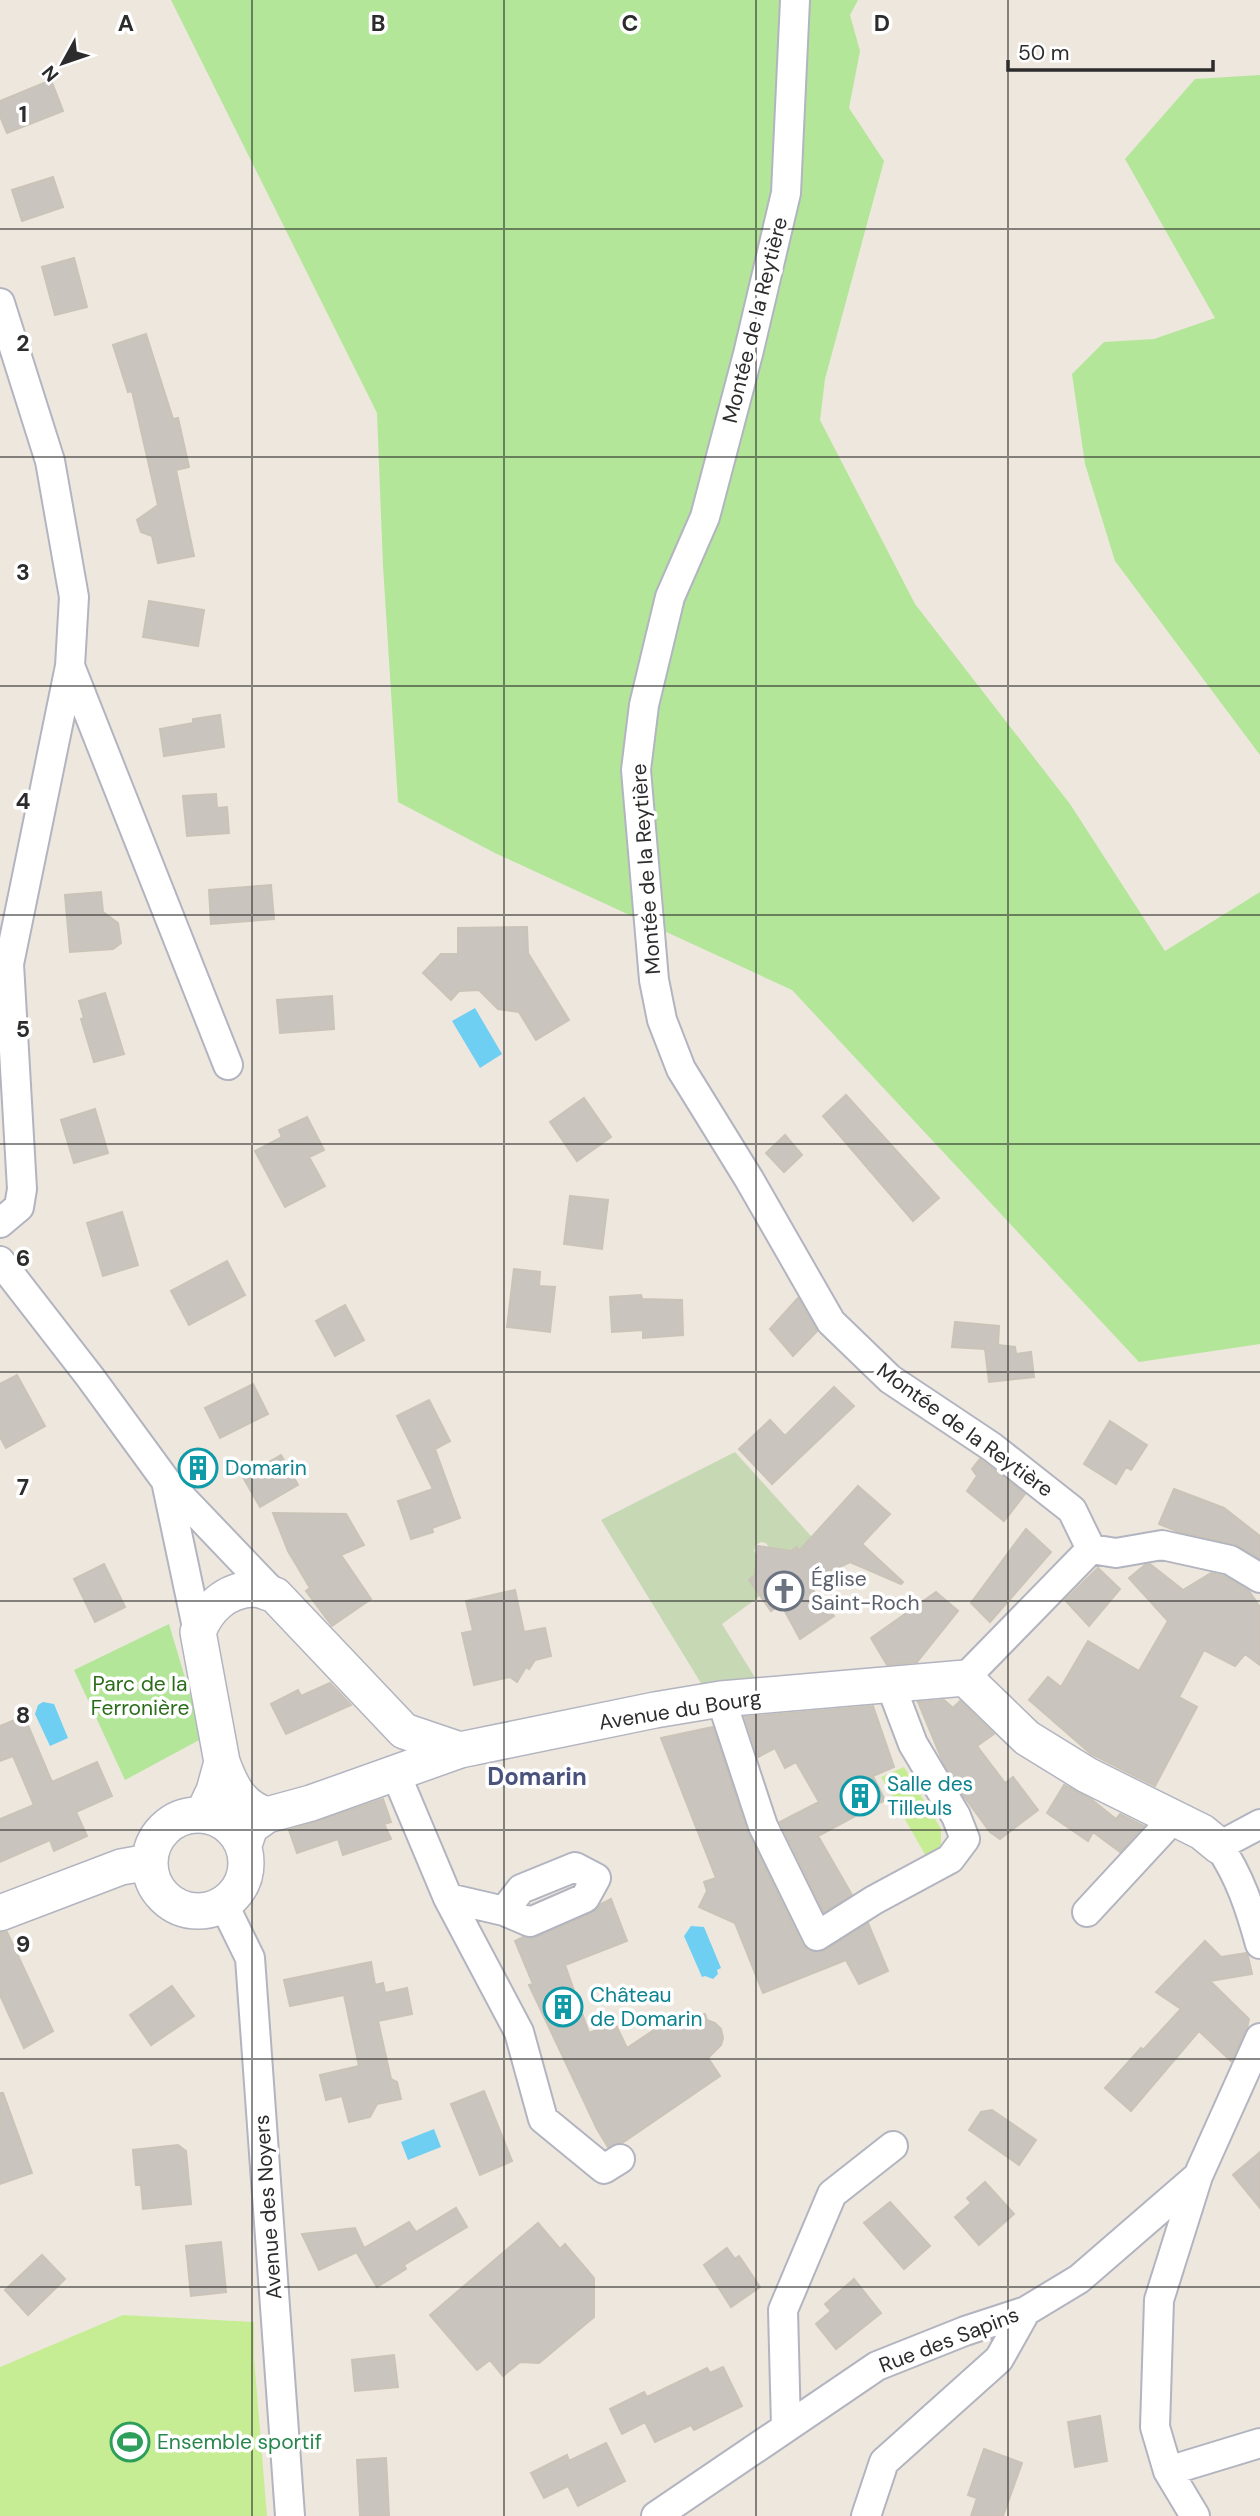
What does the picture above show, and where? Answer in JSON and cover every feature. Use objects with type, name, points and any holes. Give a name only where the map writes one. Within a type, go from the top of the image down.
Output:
[{"type":"street","name":"Montée de la Reytière","points":[[795,0],[786,193],[748,354],[705,517],[670,597],[644,705],[636,769],[654,980],[662,1020],[681,1069],[750,1179],[831,1322],[890,1379],[992,1447],[1072,1510],[1091,1549]]},
{"type":"street","points":[[0,303],[50,461],[74,597],[70,666],[4,956],[22,1189],[19,1207],[0,1223]]},
{"type":"street","points":[[70,666],[228,1065]]},
{"type":"street","points":[[0,1261],[166,1482],[404,1731],[460,1750]]},
{"type":"street","points":[[166,1482],[222,1762],[241,1801],[256,1812],[267,1815]]},
{"type":"street","points":[[1260,1578],[1230,1560],[1162,1545],[1116,1553],[1091,1549],[965,1678],[1027,1738],[1087,1775],[1202,1832],[1220,1846],[1245,1893],[1260,1944]]},
{"type":"street","points":[[198,1632],[205,1615],[230,1594],[255,1588],[275,1595]]},
{"type":"street","name":"Avenue du Bourg","points":[[267,1815],[460,1750],[655,1710],[721,1699],[965,1678]]},
{"type":"street","points":[[721,1699],[763,1826],[817,1936],[874,1900],[950,1859],[965,1839],[956,1816],[913,1744],[891,1686]]},
{"type":"street","points":[[404,1731],[385,1775],[519,2032],[543,2119],[604,2169],[620,2159]]},
{"type":"street","points":[[203,1814],[214,1791],[222,1762]]},
{"type":"street","points":[[244,1845],[228,1824],[203,1814],[183,1816],[165,1826],[153,1842],[149,1862],[153,1883],[165,1900],[184,1910],[204,1912],[224,1905],[240,1889],[247,1867],[244,1845],[250,1827],[267,1815]]},
{"type":"street","points":[[1087,1912],[1174,1818]]},
{"type":"street","points":[[1220,1846],[1260,1824]]},
{"type":"street","points":[[0,1913],[121,1867],[149,1862]]},
{"type":"street","points":[[448,1898],[504,1911]]},
{"type":"street","name":"Avenue des Noyers","points":[[224,1905],[250,1958],[290,2516]]},
{"type":"street","points":[[1195,2516],[1168,2471],[1155,2427],[1159,2300],[1198,2176],[1260,2038]]},
{"type":"street","points":[[786,2427],[783,2310],[832,2194],[893,2146]]},
{"type":"street","name":"Rue des Sapins","points":[[656,2516],[877,2366],[965,2331],[1026,2311],[1079,2279],[1198,2176]]},
{"type":"street","points":[[866,2516],[884,2462],[999,2359],[1026,2311]]},
{"type":"street","points":[[1168,2471],[1260,2443]]},
{"type":"green space","points":[[171,0],[858,0],[850,15],[860,51],[849,108],[884,161],[825,379],[820,420],[915,604],[1070,804],[1165,951],[1260,892],[1260,1344],[1139,1362],[792,990],[495,853],[398,802],[383,566],[377,413]]},
{"type":"green space","points":[[1260,75],[1260,755],[1115,561],[1085,464],[1072,374],[1104,342],[1154,339],[1215,318],[1125,159],[1195,79]]},
{"type":"green space","points":[[735,1452],[820,1546],[805,1556],[797,1546],[785,1555],[770,1549],[766,1543],[756,1545],[754,1551],[758,1556],[757,1574],[750,1580],[760,1596],[722,1624],[759,1684],[707,1693],[601,1520]]},
{"type":"green space","name":"Parc de la Ferronière","points":[[169,1624],[203,1738],[125,1780],[74,1670]]},
{"type":"green space","points":[[904,1767],[941,1829],[941,1847],[927,1858],[881,1777]]},
{"type":"green space","name":"Ensemble sportif","points":[[123,2315],[254,2322],[254,2357],[267,2516],[0,2516],[0,2367]]},
{"type":"water","points":[[475,1008],[502,1054],[480,1068],[452,1021]]},
{"type":"water","points":[[43,1702],[54,1704],[68,1738],[50,1746],[35,1714],[38,1705]]},
{"type":"water","points":[[691,1926],[704,1927],[721,1968],[713,1979],[702,1977],[684,1936]]},
{"type":"water","points":[[434,2129],[441,2147],[408,2160],[401,2142]]},
{"type":"building","points":[[51,80],[63,111],[7,133],[0,116],[0,101]]},
{"type":"building","points":[[53,177],[63,207],[22,221],[12,190]]},
{"type":"building","points":[[74,258],[87,307],[55,315],[42,267]]},
{"type":"building","points":[[146,334],[173,419],[178,418],[189,467],[176,470],[194,556],[158,563],[152,536],[141,532],[137,520],[158,505],[132,391],[128,392],[113,345]]},
{"type":"building","points":[[149,601],[204,610],[198,646],[143,637]]},
{"type":"building","points":[[220,715],[224,747],[164,756],[160,729],[193,723],[193,719]]},
{"type":"building","points":[[216,794],[217,808],[227,807],[229,833],[187,836],[183,796]]},
{"type":"building","points":[[271,885],[274,919],[211,924],[209,890]]},
{"type":"building","points":[[101,892],[103,912],[118,923],[121,943],[113,949],[70,952],[65,895]]},
{"type":"building","points":[[527,927],[528,953],[569,1020],[536,1040],[519,1012],[498,1009],[479,990],[459,991],[451,1000],[423,973],[441,954],[458,954],[458,928]]},
{"type":"building","points":[[105,993],[124,1054],[94,1062],[81,1019],[84,1018],[79,1001]]},
{"type":"building","points":[[332,996],[334,1029],[280,1033],[277,1000]]},
{"type":"building","points":[[846,1095],[939,1198],[913,1221],[823,1116]]},
{"type":"building","points":[[584,1098],[611,1137],[577,1161],[550,1122]]},
{"type":"building","points":[[95,1109],[108,1153],[74,1163],[61,1120]]},
{"type":"building","points":[[307,1117],[324,1150],[309,1157],[325,1186],[285,1207],[255,1151],[282,1137],[279,1130]]},
{"type":"building","points":[[785,1135],[802,1155],[784,1172],[766,1153]]},
{"type":"building","points":[[570,1196],[608,1200],[602,1249],[564,1244]]},
{"type":"building","points":[[122,1212],[138,1265],[103,1276],[87,1223]]},
{"type":"building","points":[[227,1261],[245,1295],[189,1325],[171,1291]]},
{"type":"building","points":[[514,1269],[540,1272],[539,1286],[555,1287],[550,1332],[507,1327]]},
{"type":"building","points":[[641,1295],[642,1299],[682,1300],[683,1335],[643,1338],[643,1330],[612,1332],[610,1297]]},
{"type":"building","points":[[798,1298],[817,1331],[793,1356],[770,1329]]},
{"type":"building","points":[[345,1305],[364,1340],[335,1356],[316,1321]]},
{"type":"building","points":[[955,1322],[999,1326],[998,1345],[1015,1347],[1016,1354],[1031,1352],[1034,1377],[989,1382],[985,1349],[952,1347]]},
{"type":"building","points":[[17,1375],[45,1426],[6,1448],[0,1437],[0,1384]]},
{"type":"building","points":[[253,1384],[268,1414],[220,1438],[205,1408]]},
{"type":"building","points":[[834,1387],[854,1406],[772,1484],[739,1449],[770,1420],[785,1436]]},
{"type":"building","points":[[429,1400],[450,1441],[435,1449],[460,1518],[432,1528],[433,1532],[411,1539],[398,1501],[433,1489],[397,1416]]},
{"type":"building","points":[[1110,1421],[1147,1445],[1131,1470],[1126,1467],[1116,1484],[1084,1464]]},
{"type":"building","points":[[281,1455],[298,1485],[260,1507],[243,1477]]},
{"type":"building","points":[[980,1459],[1025,1494],[1004,1521],[967,1491],[977,1476],[972,1469]]},
{"type":"building","points":[[858,1486],[890,1514],[862,1544],[903,1582],[901,1584],[850,1562],[807,1583],[834,1616],[800,1639],[781,1604],[771,1611],[749,1580],[755,1575],[758,1546],[791,1551],[797,1547],[799,1551]]},
{"type":"building","points":[[1174,1489],[1224,1508],[1260,1536],[1260,1559],[1234,1544],[1179,1532],[1159,1524]]},
{"type":"building","points":[[273,1513],[346,1514],[364,1545],[341,1555],[371,1599],[332,1626],[306,1591],[310,1588],[288,1551]]},
{"type":"building","points":[[1026,1529],[1051,1552],[990,1622],[971,1603]]},
{"type":"building","points":[[104,1564],[125,1607],[95,1622],[74,1579]]},
{"type":"building","points":[[1150,1564],[1183,1590],[1211,1573],[1224,1576],[1249,1591],[1260,1607],[1260,1665],[1245,1654],[1235,1666],[1204,1650],[1179,1697],[1197,1707],[1155,1786],[1091,1754],[1029,1700],[1048,1677],[1061,1687],[1088,1641],[1139,1671],[1168,1621],[1129,1578]]},
{"type":"building","points":[[1098,1568],[1120,1589],[1089,1626],[1065,1600]]},
{"type":"building","points":[[515,1590],[524,1632],[545,1628],[551,1656],[535,1660],[529,1669],[526,1667],[517,1682],[510,1677],[474,1685],[462,1633],[473,1631],[466,1601]]},
{"type":"building","points":[[936,1592],[958,1611],[917,1662],[887,1665],[871,1638]]},
{"type":"building","points":[[330,1683],[351,1705],[286,1734],[271,1704],[298,1690],[301,1696]]},
{"type":"building","points":[[944,1700],[953,1708],[960,1701],[994,1734],[977,1746],[1005,1783],[1013,1777],[1038,1810],[1000,1839],[990,1832],[960,1791],[943,1762],[918,1702]]},
{"type":"building","points":[[873,1706],[894,1767],[873,1776],[885,1800],[818,1836],[852,1895],[824,1912],[780,1822],[819,1802],[796,1762],[785,1768],[775,1748],[758,1757],[745,1717]]},
{"type":"building","points":[[24,1716],[52,1782],[97,1762],[112,1796],[76,1812],[87,1836],[54,1851],[50,1840],[0,1862],[0,1819],[34,1805],[13,1756],[0,1761],[0,1726]]},
{"type":"building","points":[[713,1727],[748,1833],[802,1944],[818,1953],[868,1923],[888,1971],[859,1984],[846,1960],[763,1993],[735,1923],[699,1907],[707,1891],[704,1882],[716,1878],[661,1738]]},
{"type":"building","points":[[1064,1785],[1091,1799],[1116,1819],[1120,1814],[1144,1826],[1120,1852],[1093,1832],[1088,1841],[1047,1813]]},
{"type":"building","points":[[383,1799],[391,1822],[384,1824],[391,1839],[343,1855],[338,1839],[297,1853],[289,1830]]},
{"type":"building","name":"Château de Domarin","points":[[611,1899],[627,1941],[565,1965],[589,2033],[615,2023],[627,2048],[678,2014],[683,2021],[705,2014],[707,2020],[721,2029],[723,2038],[721,2045],[708,2058],[720,2076],[622,2143],[608,2147],[529,1985],[533,1984],[515,1941],[523,1937],[537,1937],[592,1913]]},
{"type":"building","points":[[7,1932],[53,2031],[24,2048],[0,1995],[0,1933]]},
{"type":"building","points":[[1205,1941],[1221,1957],[1246,1953],[1248,1956],[1252,1974],[1210,1981],[1249,2019],[1247,2028],[1231,2061],[1199,2031],[1131,2111],[1105,2088],[1181,2009],[1156,1992]]},
{"type":"building","points":[[371,1962],[375,1985],[383,1983],[385,1993],[407,1988],[412,2014],[378,2021],[391,2079],[397,2082],[401,2099],[377,2104],[370,2117],[349,2122],[342,2096],[326,2100],[320,2075],[359,2066],[344,1995],[290,2006],[284,1980]]},
{"type":"building","points":[[172,1986],[194,2016],[151,2045],[130,2015]]},
{"type":"building","points":[[484,2091],[512,2161],[480,2175],[451,2104]]},
{"type":"building","points":[[0,2093],[3,2093],[32,2173],[0,2184]]},
{"type":"building","points":[[992,2110],[1036,2140],[1019,2165],[969,2130],[981,2112]]},
{"type":"building","points":[[178,2145],[186,2151],[191,2204],[143,2209],[141,2185],[136,2185],[133,2150]]},
{"type":"building","points":[[1260,2152],[1260,2208],[1233,2175]]},
{"type":"building","points":[[985,2182],[1014,2214],[979,2245],[955,2217],[971,2203],[967,2198]]},
{"type":"building","points":[[890,2202],[930,2246],[904,2269],[864,2223]]},
{"type":"building","points":[[456,2208],[467,2227],[404,2265],[406,2269],[377,2287],[357,2253],[359,2251],[319,2270],[302,2234],[355,2228],[364,2248],[409,2222],[416,2232]]},
{"type":"building","points":[[538,2223],[560,2249],[565,2244],[594,2278],[594,2317],[539,2363],[520,2362],[503,2376],[490,2360],[477,2370],[430,2315]]},
{"type":"building","points":[[221,2242],[226,2292],[191,2296],[186,2246]]},
{"type":"building","points":[[727,2248],[735,2259],[739,2256],[760,2287],[731,2307],[704,2265]]},
{"type":"building","points":[[42,2255],[65,2279],[28,2315],[5,2290]]},
{"type":"building","points":[[854,2279],[881,2313],[836,2349],[816,2324],[831,2311],[825,2304]]},
{"type":"building","points":[[394,2355],[398,2387],[355,2391],[352,2360]]},
{"type":"building","points":[[723,2367],[742,2406],[694,2430],[691,2425],[655,2442],[645,2422],[622,2434],[610,2409],[644,2392],[647,2397],[707,2368],[710,2373]]},
{"type":"building","points":[[1100,2416],[1107,2461],[1075,2467],[1068,2422]]},
{"type":"building","points":[[606,2443],[625,2481],[578,2506],[568,2486],[544,2498],[531,2473],[567,2455],[569,2461]]},
{"type":"building","points":[[984,2449],[1022,2463],[1003,2516],[971,2516],[977,2498],[968,2495]]},
{"type":"building","points":[[386,2458],[389,2516],[360,2516],[357,2460]]},
{"type":"place","name":"Domarin","points":[[198,1468]]},
{"type":"place","name":"Église Saint-Roch","points":[[784,1591]]},
{"type":"place","name":"Salle des Tilleuls","points":[[860,1796]]},
{"type":"place","name":"Château de Domarin","points":[[563,2007]]},
{"type":"place","name":"Ensemble sportif","points":[[130,2442]]},
{"type":"district","name":"Domarin","points":[[537,1777]]}]
